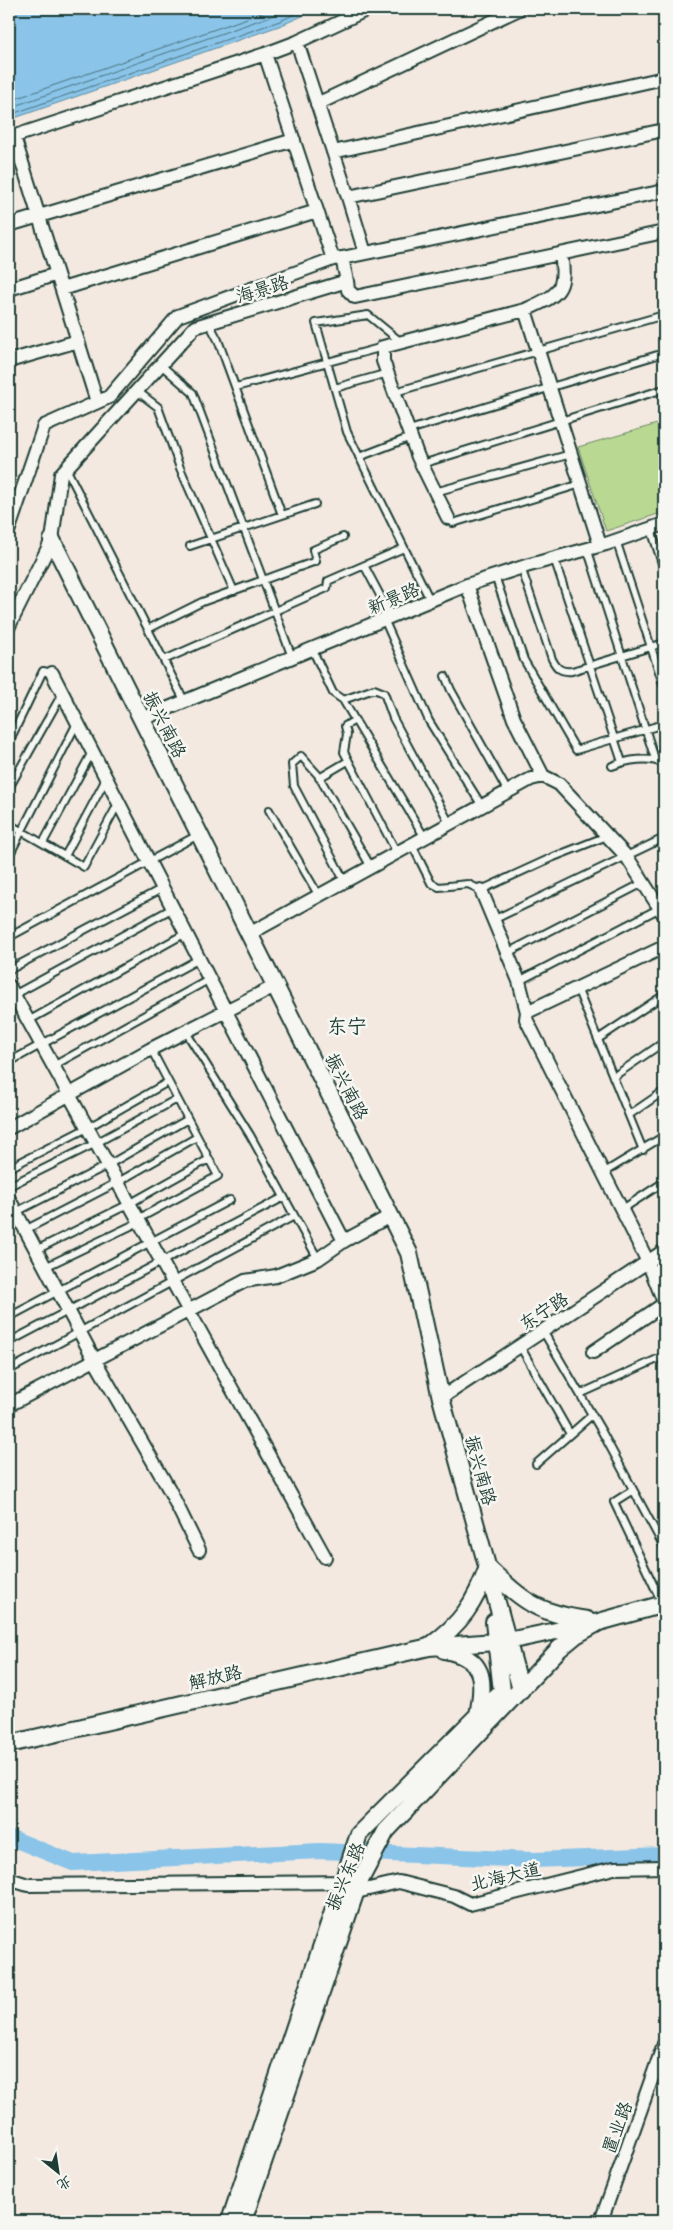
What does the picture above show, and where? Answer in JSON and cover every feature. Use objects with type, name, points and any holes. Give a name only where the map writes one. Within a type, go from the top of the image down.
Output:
[{"type":"street","points":[[97,402],[39,216],[11,138],[266,54],[297,42],[368,9]]},
{"type":"street","points":[[317,104],[519,9]]},
{"type":"street","points":[[297,42],[365,253]]},
{"type":"street","points":[[266,54],[317,211],[347,281],[348,290],[355,297],[664,232]]},
{"type":"street","points":[[334,152],[664,78]]},
{"type":"street","points":[[348,197],[664,130]]},
{"type":"street","points":[[9,225],[294,140]]},
{"type":"street","points":[[9,529],[44,426],[109,397],[178,316],[338,259],[664,191]]},
{"type":"street","points":[[62,289],[317,211]]},
{"type":"street","points":[[448,518],[422,464],[410,433],[383,360],[383,347],[525,310],[544,301],[559,290],[564,274],[561,254]]},
{"type":"street","points":[[9,289],[57,274]]},
{"type":"street","name":"海景路","points":[[9,626],[52,540],[61,474],[195,327],[347,281]]},
{"type":"street","points":[[525,310],[600,545]]},
{"type":"street","points":[[9,361],[78,341]]},
{"type":"street","name":"新景路","points":[[142,719],[467,585],[664,524]]},
{"type":"street","name":"振兴南路","points":[[52,540],[408,1253],[441,1398],[488,1567],[502,1641]]},
{"type":"street","points":[[467,585],[514,719],[543,776],[559,784],[627,857],[643,883],[663,909]]},
{"type":"street","points":[[52,673],[344,1241]]},
{"type":"street","points":[[250,934],[531,779],[543,776]]},
{"type":"street","points":[[481,890],[519,981],[527,1012],[526,1020],[648,1262],[664,1303],[593,1352]]},
{"type":"street","points":[[527,1012],[664,947]]},
{"type":"street","points":[[9,1128],[151,1049],[276,986]]},
{"type":"street","points":[[10,993],[42,1045],[325,1557]]},
{"type":"street","points":[[9,1199],[79,1332],[169,1489],[199,1550]]},
{"type":"street","points":[[9,1405],[245,1281],[276,1276],[318,1259],[344,1241],[390,1216]]},
{"type":"street","name":"东宁路","points":[[441,1398],[664,1251]]},
{"type":"street","points":[[429,1647],[449,1633],[466,1613],[479,1590],[488,1567],[508,1587],[541,1610],[560,1616],[599,1622]]},
{"type":"street","points":[[429,1647],[502,1641],[599,1622],[664,1604]]},
{"type":"street","name":"振兴东路","points":[[230,2221],[353,1886],[386,1831],[559,1649],[576,1635],[599,1622]]},
{"type":"street","points":[[502,1641],[521,1690]]},
{"type":"street","name":"振兴东路","points":[[243,2221],[353,1886],[359,1834],[502,1691],[502,1641]]},
{"type":"street","points":[[429,1647],[461,1653],[470,1658],[482,1680],[482,1695],[478,1715]]},
{"type":"street","name":"解放路","points":[[9,1744],[429,1647]]},
{"type":"street","name":"北海大道","points":[[9,1879],[28,1885],[353,1886],[399,1882],[454,1896],[470,1904],[614,1868],[664,1867]]},
{"type":"street","name":"置业路","points":[[601,2221],[664,2044]]},
{"type":"lane","points":[[402,342],[368,315],[316,323],[348,432],[430,600]]},
{"type":"lane","points":[[395,392],[664,315]]},
{"type":"lane","points":[[209,323],[218,340],[236,387],[282,515]]},
{"type":"lane","points":[[236,387],[383,347]]},
{"type":"lane","points":[[360,457],[410,433],[664,352]]},
{"type":"lane","points":[[161,365],[193,394],[292,657]]},
{"type":"lane","points":[[335,388],[388,373]]},
{"type":"lane","points":[[422,464],[664,389]]},
{"type":"lane","points":[[137,391],[158,407],[180,468],[234,591]]},
{"type":"lane","points":[[435,492],[571,454]]},
{"type":"lane","points":[[66,468],[185,702]]},
{"type":"lane","points":[[448,518],[453,523],[581,484]]},
{"type":"lane","points":[[190,546],[315,504]]},
{"type":"lane","points":[[651,528],[664,570]]},
{"type":"lane","points":[[148,629],[202,602],[316,561],[313,550],[343,537]]},
{"type":"lane","points":[[616,540],[664,687]]},
{"type":"lane","points":[[164,660],[327,588],[328,581],[365,567],[404,548]]},
{"type":"lane","points":[[587,548],[655,759]]},
{"type":"lane","points":[[554,558],[622,762]]},
{"type":"lane","points":[[365,567],[430,721],[482,806]]},
{"type":"lane","points":[[521,567],[555,666],[566,672],[664,643]]},
{"type":"lane","points":[[495,576],[524,660],[576,750],[664,724]]},
{"type":"lane","points":[[312,649],[333,693],[344,700],[425,838]]},
{"type":"lane","points":[[9,742],[43,671],[52,673]]},
{"type":"lane","points":[[445,676],[508,792]]},
{"type":"lane","points":[[344,700],[374,689],[384,693],[393,718],[450,824]]},
{"type":"lane","points":[[9,788],[63,693]]},
{"type":"lane","points":[[355,720],[345,726],[347,734],[344,752],[397,853]]},
{"type":"lane","points":[[9,856],[78,722]]},
{"type":"lane","points":[[43,843],[92,750]]},
{"type":"lane","points":[[345,882],[294,786],[292,764],[301,756],[319,778],[371,867]]},
{"type":"lane","points":[[612,766],[622,762],[655,759],[664,764]]},
{"type":"lane","points":[[319,778],[348,761]]},
{"type":"lane","points":[[65,856],[107,778]]},
{"type":"lane","points":[[9,824],[84,867],[119,802]]},
{"type":"lane","points":[[269,810],[319,896]]},
{"type":"lane","points":[[9,937],[149,860],[200,835]]},
{"type":"lane","points":[[412,845],[431,883],[439,886],[468,884],[481,890],[551,858],[607,836]]},
{"type":"lane","points":[[493,920],[664,838]]},
{"type":"lane","points":[[507,953],[643,883]]},
{"type":"lane","points":[[9,970],[163,888]]},
{"type":"lane","points":[[10,993],[173,908]]},
{"type":"lane","points":[[519,981],[663,909]]},
{"type":"lane","points":[[28,1022],[186,933]]},
{"type":"lane","points":[[9,1062],[199,959]]},
{"type":"lane","points":[[53,1066],[210,979]]},
{"type":"lane","points":[[577,988],[643,1150]]},
{"type":"lane","points":[[598,1039],[664,995]]},
{"type":"lane","points":[[186,1032],[250,1135],[318,1259]]},
{"type":"lane","points":[[613,1077],[664,1042]]},
{"type":"lane","points":[[45,1267],[137,1223],[138,1219],[218,1176],[151,1049]]},
{"type":"lane","points":[[9,1168],[87,1128],[168,1082]]},
{"type":"lane","points":[[629,1115],[664,1091]]},
{"type":"lane","points":[[9,1186],[96,1143],[177,1099]]},
{"type":"lane","points":[[16,1212],[108,1165],[188,1119]]},
{"type":"lane","points":[[603,1173],[664,1136]]},
{"type":"lane","points":[[25,1230],[118,1182],[197,1137]]},
{"type":"lane","points":[[36,1250],[130,1204],[209,1159]]},
{"type":"lane","points":[[621,1210],[664,1182]]},
{"type":"lane","points":[[9,1342],[284,1197]]},
{"type":"lane","points":[[9,1317],[230,1200]]},
{"type":"lane","points":[[9,1370],[294,1216]]},
{"type":"lane","points":[[543,1331],[592,1415],[664,1547]]},
{"type":"lane","points":[[520,1346],[570,1434]]},
{"type":"lane","points":[[580,1394],[664,1356]]},
{"type":"lane","points":[[536,1464],[592,1415]]},
{"type":"lane","points":[[634,1490],[614,1502],[664,1604]]},
{"type":"green space","points":[[664,422],[664,512],[606,531],[578,447]]},
{"type":"water","points":[[9,9],[318,9],[282,25],[9,120]]},
{"type":"waterway","points":[[9,1837],[73,1863],[320,1851],[534,1860],[664,1855]]},
{"type":"district","name":"东宁","points":[[347,1025]]}]
